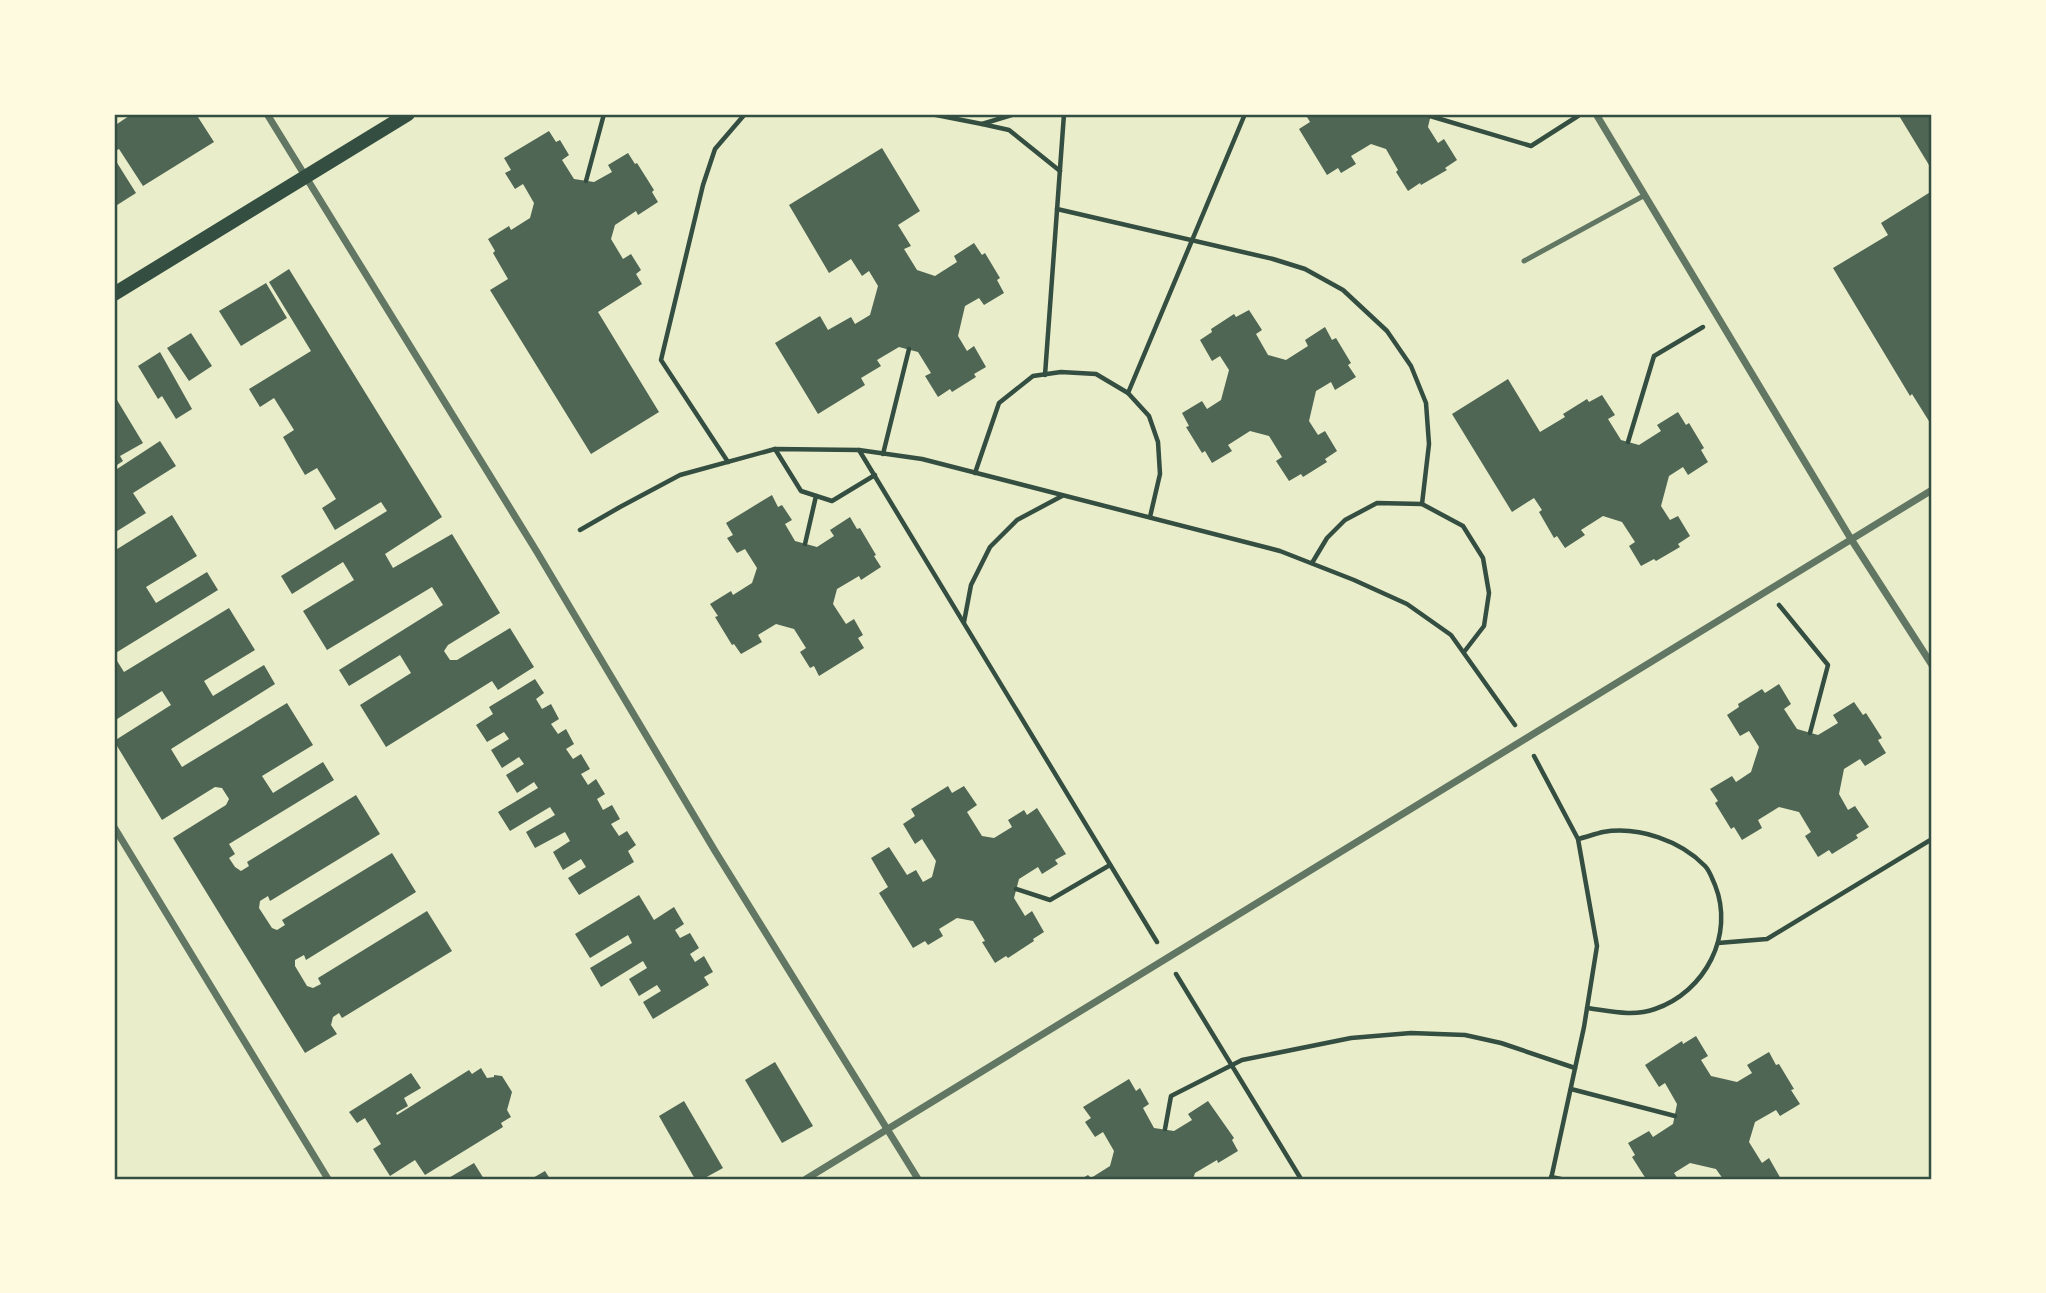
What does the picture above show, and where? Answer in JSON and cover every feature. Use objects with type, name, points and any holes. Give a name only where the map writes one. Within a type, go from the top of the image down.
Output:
[{"type":"main road","points":[[114,294],[408,114]]},
{"type":"street","points":[[267,114],[531,541],[715,851],[918,1179]]},
{"type":"street","points":[[1597,114],[1851,539],[1932,665]]},
{"type":"street","points":[[806,1179],[1932,490]]},
{"type":"street","points":[[114,827],[328,1179]]},
{"type":"lane","points":[[1524,261],[1645,195]]},
{"type":"path","points":[[586,181],[604,114]]},
{"type":"path","points":[[728,462],[661,360],[702,185],[715,149],[745,114]]},
{"type":"path","points":[[931,114],[1009,130],[1060,171]]},
{"type":"path","points":[[982,124],[1014,114]]},
{"type":"path","points":[[1045,375],[1064,114]]},
{"type":"path","points":[[1128,393],[1245,114]]},
{"type":"path","points":[[1430,116],[1531,146],[1581,114]]},
{"type":"path","points":[[1057,209],[1273,259],[1305,269],[1343,290],[1387,331],[1411,366],[1426,403],[1429,444],[1422,504]]},
{"type":"path","points":[[1628,442],[1654,356],[1718,317]]},
{"type":"path","points":[[883,454],[909,349]]},
{"type":"path","points":[[975,473],[999,403],[1033,376],[1061,372],[1096,374],[1128,393],[1149,416],[1158,442],[1160,474],[1150,517]]},
{"type":"path","points":[[775,449],[801,491],[832,501],[875,475]]},
{"type":"path","points":[[580,530],[680,475],[775,449],[859,450],[922,460],[1280,551],[1407,604],[1451,635],[1464,652],[1525,739],[1578,839],[1597,946],[1587,1009],[1551,1178],[1561,1179]]},
{"type":"path","points":[[859,450],[1301,1179]]},
{"type":"path","points":[[964,622],[971,585],[990,547],[1017,520],[1063,495]]},
{"type":"path","points":[[805,544],[817,496]]},
{"type":"path","points":[[1312,563],[1327,538],[1345,520],[1377,503],[1422,504],[1463,526],[1483,558],[1489,593],[1484,626],[1464,652]]},
{"type":"path","points":[[1767,591],[1828,665],[1810,733]]},
{"type":"path","points":[[1578,839],[1606,832],[1639,832],[1680,845],[1707,868],[1720,898],[1721,935],[1705,974],[1685,995],[1655,1009],[1631,1014],[1587,1009]]},
{"type":"path","points":[[1718,943],[1767,939],[1932,839]]},
{"type":"path","points":[[1017,890],[1050,900],[1110,866]]},
{"type":"path","points":[[1164,1129],[1171,1097],[1242,1060],[1339,1041],[1411,1033],[1465,1035],[1501,1043],[1575,1068]]},
{"type":"path","points":[[1571,1089],[1675,1116]]},
{"type":"building","points":[[127,114],[196,114],[214,142],[143,186],[119,149],[114,149],[114,126],[129,116]]},
{"type":"building","points":[[1312,114],[1431,114],[1428,127],[1438,143],[1444,139],[1457,160],[1445,168],[1447,170],[1408,191],[1386,149],[1371,144],[1351,156],[1356,164],[1341,173],[1338,168],[1327,175],[1299,129],[1310,122],[1307,117]]},
{"type":"building","points":[[1898,114],[1932,114],[1932,170]]},
{"type":"building","points":[[549,131],[556,142],[560,140],[569,155],[562,160],[574,179],[594,182],[612,172],[608,165],[628,153],[654,190],[652,192],[658,202],[638,215],[636,211],[615,225],[611,239],[623,259],[631,254],[641,270],[636,274],[642,284],[598,312],[659,412],[591,454],[490,290],[508,279],[488,239],[509,226],[511,230],[530,218],[534,203],[523,184],[515,189],[505,173],[511,170],[504,158]]},
{"type":"building","points":[[882,148],[920,211],[898,225],[911,246],[904,249],[917,270],[935,276],[957,262],[954,256],[974,243],[982,255],[985,253],[1000,278],[997,280],[1004,293],[984,305],[979,298],[965,306],[958,336],[967,351],[974,346],[986,367],[974,374],[976,377],[938,397],[925,376],[931,373],[918,352],[899,347],[877,360],[881,366],[861,378],[865,385],[818,414],[775,343],[820,316],[828,330],[851,317],[855,324],[870,315],[878,286],[869,271],[862,276],[851,259],[829,273],[789,205]]},
{"type":"building","points":[[114,158],[136,193],[114,207]]},
{"type":"building","points":[[1932,191],[1932,426],[1912,394],[1910,396],[1833,268],[1888,235],[1881,223]]},
{"type":"building","points":[[289,269],[442,517],[385,554],[393,568],[452,534],[500,613],[448,645],[444,651],[450,660],[457,660],[510,628],[534,667],[498,690],[492,681],[386,747],[360,705],[411,673],[400,655],[349,686],[339,670],[443,605],[432,587],[327,650],[303,611],[354,580],[343,562],[292,594],[281,576],[387,511],[381,502],[335,530],[322,508],[336,499],[317,468],[305,475],[283,437],[294,430],[274,398],[260,407],[249,389],[311,351],[269,282]]},
{"type":"building","points":[[266,283],[287,318],[241,346],[219,311]]},
{"type":"building","points":[[1249,310],[1262,330],[1256,334],[1268,355],[1286,360],[1308,346],[1305,340],[1325,327],[1332,340],[1336,338],[1356,377],[1335,390],[1331,382],[1316,391],[1309,421],[1318,435],[1325,431],[1337,451],[1325,459],[1327,462],[1303,477],[1301,474],[1289,481],[1276,461],[1282,457],[1269,436],[1250,431],[1228,445],[1232,451],[1212,463],[1205,451],[1202,453],[1186,427],[1189,426],[1182,413],[1202,401],[1207,409],[1221,400],[1229,370],[1220,356],[1212,361],[1200,340],[1234,314],[1236,317]]},
{"type":"building","points":[[191,333],[212,366],[189,381],[167,348]]},
{"type":"building","points":[[160,352],[192,409],[176,419],[162,396],[158,399],[138,366]]},
{"type":"building","points":[[1508,379],[1540,432],[1587,399],[1589,402],[1602,395],[1615,415],[1608,419],[1621,440],[1639,445],[1661,431],[1657,425],[1678,412],[1686,425],[1689,423],[1704,448],[1701,450],[1708,462],[1688,475],[1683,467],[1669,476],[1661,506],[1670,520],[1678,516],[1690,536],[1678,544],[1680,547],[1641,566],[1629,546],[1635,542],[1622,522],[1603,516],[1581,530],[1585,535],[1565,548],[1557,536],[1554,538],[1534,498],[1512,512],[1452,414]]},
{"type":"building","points":[[114,395],[143,443],[120,456],[123,461],[114,467]]},
{"type":"building","points":[[160,441],[176,466],[133,493],[146,513],[114,533],[114,471]]},
{"type":"building","points":[[772,495],[778,507],[782,505],[792,520],[785,524],[795,541],[817,547],[834,536],[830,530],[850,517],[857,529],[860,528],[881,567],[861,580],[859,576],[837,589],[833,604],[846,624],[854,619],[863,635],[858,638],[864,648],[819,676],[814,666],[810,668],[800,652],[806,648],[794,629],[776,624],[758,635],[762,642],[741,654],[734,644],[732,645],[710,604],[731,591],[733,595],[752,583],[757,568],[745,549],[737,553],[727,538],[733,535],[726,523]]},
{"type":"building","points":[[172,515],[197,556],[146,587],[156,603],[207,572],[218,590],[114,654],[114,551]]},
{"type":"building","points":[[229,608],[255,650],[204,681],[213,696],[264,665],[275,684],[171,749],[182,767],[287,703],[313,745],[262,776],[273,793],[323,762],[334,780],[229,844],[235,854],[229,858],[235,867],[241,871],[249,866],[247,862],[356,795],[380,834],[270,901],[268,896],[260,901],[259,908],[272,928],[277,930],[285,925],[282,920],[392,853],[416,892],[306,960],[304,955],[295,960],[295,966],[307,986],[313,988],[321,984],[318,978],[427,911],[452,951],[342,1018],[339,1013],[333,1017],[331,1025],[337,1034],[305,1053],[173,838],[226,805],[229,799],[222,788],[215,787],[162,820],[114,741],[171,705],[162,691],[114,721],[114,656],[124,672]]},
{"type":"building","points":[[535,679],[544,693],[536,699],[542,709],[551,704],[559,719],[551,724],[558,734],[566,729],[574,744],[566,749],[573,759],[581,754],[590,769],[581,774],[588,785],[596,779],[605,794],[597,799],[603,810],[612,805],[620,819],[611,824],[619,836],[627,831],[636,845],[628,851],[634,862],[579,895],[568,878],[586,867],[581,859],[563,870],[553,852],[570,841],[565,832],[535,848],[526,832],[555,815],[550,807],[510,831],[498,812],[538,788],[534,782],[517,793],[506,775],[524,764],[519,757],[502,768],[491,750],[509,739],[504,732],[487,742],[476,725],[493,714],[489,707]]},
{"type":"building","points":[[1779,684],[1791,704],[1784,709],[1797,729],[1818,735],[1838,723],[1833,715],[1854,702],[1863,715],[1866,713],[1882,738],[1878,740],[1886,753],[1865,766],[1860,759],[1844,769],[1839,794],[1848,810],[1855,806],[1869,827],[1856,835],[1858,838],[1832,854],[1829,850],[1818,857],[1805,836],[1811,832],[1799,812],[1779,807],[1758,820],[1762,828],[1742,840],[1734,827],[1731,829],[1710,789],[1732,776],[1736,782],[1751,772],[1759,747],[1749,731],[1740,736],[1727,715],[1739,707],[1738,704],[1762,689],[1765,693]]},
{"type":"building","points":[[948,786],[952,793],[964,786],[977,805],[967,812],[982,836],[994,838],[1012,827],[1008,820],[1024,810],[1027,815],[1037,808],[1066,854],[1055,860],[1058,864],[1042,874],[1038,867],[1019,879],[1014,898],[1025,916],[1032,911],[1044,932],[1008,958],[1006,956],[995,963],[973,921],[957,918],[939,929],[943,936],[928,945],[925,941],[913,948],[879,893],[888,887],[871,858],[889,847],[907,875],[916,870],[923,882],[932,877],[936,861],[922,839],[915,844],[903,824],[915,816],[911,809]]},
{"type":"building","points":[[639,895],[654,920],[674,907],[684,924],[675,930],[680,938],[690,933],[699,948],[690,954],[695,962],[704,956],[713,972],[704,977],[709,985],[653,1019],[643,1002],[661,991],[657,985],[639,996],[629,979],[647,968],[643,961],[601,987],[590,968],[632,943],[628,935],[590,958],[575,934]]},
{"type":"building","points":[[1696,1036],[1708,1056],[1701,1060],[1711,1076],[1737,1082],[1752,1073],[1747,1065],[1769,1052],[1794,1089],[1791,1090],[1800,1104],[1780,1116],[1776,1110],[1755,1122],[1749,1142],[1762,1163],[1769,1158],[1781,1179],[1723,1179],[1716,1169],[1690,1163],[1674,1173],[1678,1179],[1646,1179],[1632,1157],[1635,1155],[1628,1143],[1649,1131],[1653,1137],[1673,1124],[1677,1104],[1665,1083],[1659,1087],[1645,1065],[1682,1041],[1683,1044]]},
{"type":"building","points":[[775,1062],[813,1126],[782,1143],[745,1080]]},
{"type":"building","points":[[481,1068],[487,1078],[502,1076],[512,1092],[507,1110],[511,1117],[501,1123],[503,1127],[425,1175],[415,1160],[390,1176],[373,1149],[381,1144],[365,1118],[357,1123],[349,1112],[411,1073],[421,1088],[404,1098],[408,1106],[396,1113],[397,1115],[469,1070],[472,1074]]},
{"type":"building","points":[[1129,1079],[1136,1091],[1140,1088],[1149,1104],[1143,1108],[1154,1128],[1174,1131],[1192,1120],[1188,1114],[1208,1101],[1234,1138],[1232,1140],[1238,1151],[1195,1173],[1193,1179],[1081,1179],[1088,1175],[1091,1178],[1110,1166],[1114,1151],[1103,1132],[1095,1137],[1085,1122],[1091,1118],[1083,1107]]},
{"type":"building","points":[[684,1101],[723,1168],[703,1179],[695,1179],[659,1116]]},
{"type":"building","points":[[474,1163],[484,1179],[447,1179]]},
{"type":"building","points":[[545,1171],[550,1179],[531,1179]]}]
